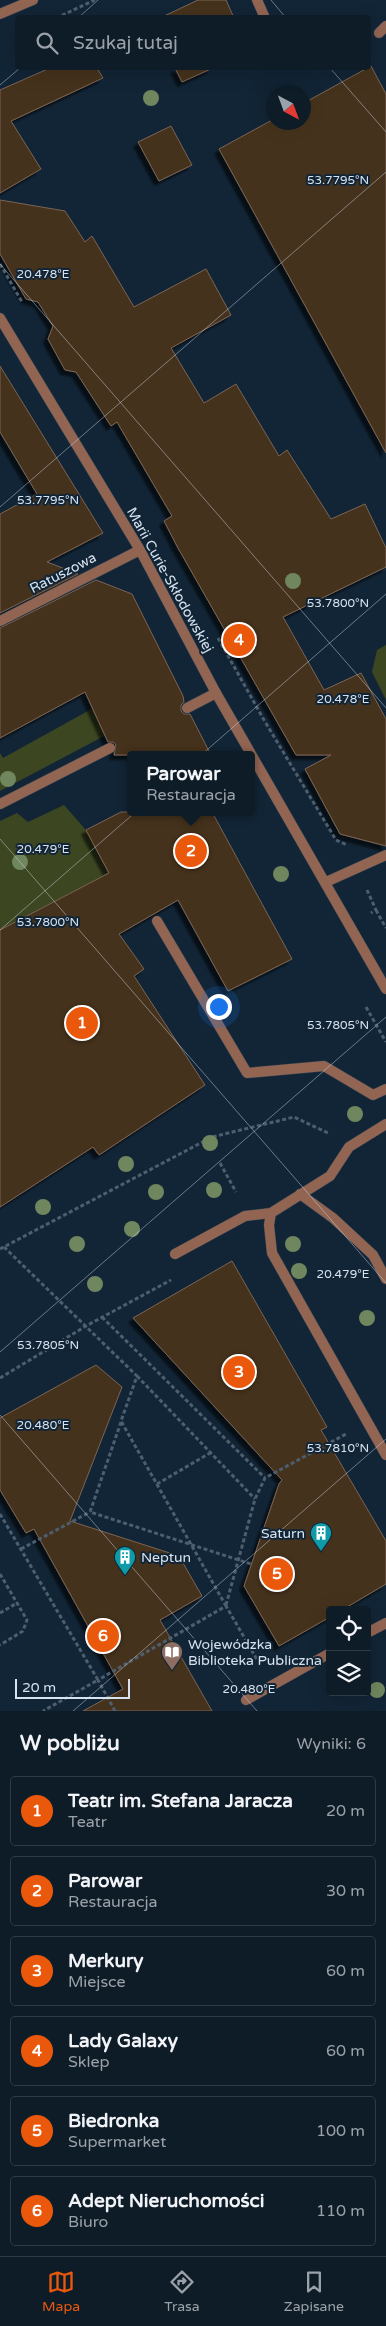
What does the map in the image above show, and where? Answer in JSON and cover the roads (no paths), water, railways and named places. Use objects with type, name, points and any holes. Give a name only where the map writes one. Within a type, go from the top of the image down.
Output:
[{"type":"street","points":[[0,14],[33,0]]},
{"type":"street","points":[[257,0],[264,15]]},
{"type":"street","name":"Marii Curie-Skłodowskiej","points":[[0,318],[140,550],[216,693],[250,751]]},
{"type":"street","name":"Ratuszowa","points":[[0,621],[140,550]]},
{"type":"street","points":[[187,708],[216,693]]},
{"type":"street","points":[[0,804],[110,748]]},
{"type":"street","name":"Marii Curie-Skłodowskiej","points":[[255,760],[386,989]]},
{"type":"street","points":[[326,882],[386,855]]},
{"type":"street","points":[[157,922],[247,1073],[324,1066],[373,1095],[386,1089]]},
{"type":"street","points":[[175,1254],[245,1216],[272,1213],[330,1176],[349,1147],[386,1124]]},
{"type":"street","points":[[300,1194],[333,1218],[373,1255],[386,1279]]},
{"type":"street","points":[[272,1213],[270,1225],[272,1253],[386,1455]]},
{"type":"street","points":[[371,1631],[386,1622]]},
{"type":"street","points":[[246,1700],[326,1655]]},
{"type":"place","name":"Lady Galaxy","points":[[239,640]]},
{"type":"place","name":"Parowar","points":[[191,851]]},
{"type":"place","name":"Teatr im. Stefana Jaracza","points":[[82,1023]]},
{"type":"place","name":"Merkury","points":[[239,1372]]},
{"type":"place","name":"Saturn","points":[[321,1552]]},
{"type":"place","name":"Biedronka","points":[[277,1574]]},
{"type":"place","name":"Neptun","points":[[125,1576]]},
{"type":"place","name":"Adept Nieruchomości","points":[[103,1636]]},
{"type":"place","name":"Wojewódzka Biblioteka Publiczna","points":[[172,1671]]}]
